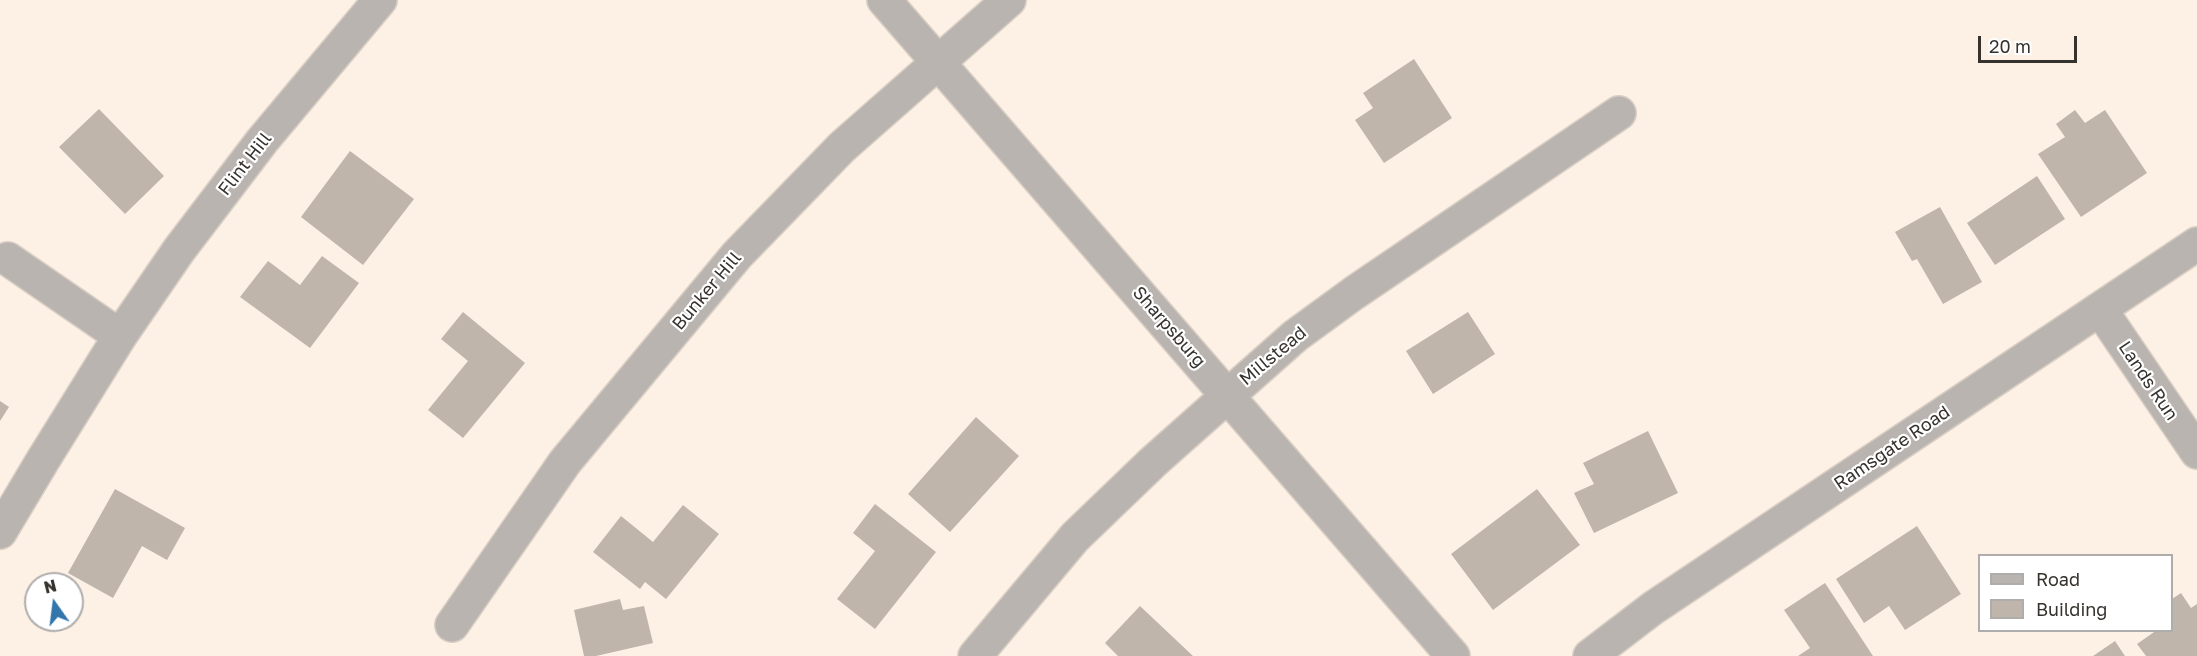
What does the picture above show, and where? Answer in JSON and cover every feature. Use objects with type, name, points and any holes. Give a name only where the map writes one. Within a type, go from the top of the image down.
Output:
[{"type":"street","name":"Flint Hill","points":[[0,532],[120,336],[179,250],[262,141],[380,0]]},
{"type":"street","name":"Sharpsburg","points":[[884,0],[1453,656]]},
{"type":"street","name":"Bunker Hill","points":[[452,625],[565,462],[737,255],[842,147],[1009,0]]},
{"type":"street","name":"Millstead","points":[[975,656],[1076,537],[1153,462],[1295,336],[1354,293],[1619,113]]},
{"type":"street","name":"Ramsgate Road","points":[[1590,656],[1663,601],[2197,244]]},
{"type":"street","points":[[8,259],[120,336]]},
{"type":"street","name":"Lands Run","points":[[2100,309],[2197,452]]},
{"type":"building","points":[[1414,59],[1452,118],[1384,163],[1355,120],[1373,108],[1363,93]]},
{"type":"building","points":[[99,109],[164,176],[125,214],[59,147]]},
{"type":"building","points":[[2075,110],[2085,123],[2105,110],[2147,173],[2081,217],[2038,154],[2065,137],[2056,124]]},
{"type":"building","points":[[350,151],[414,199],[363,265],[301,217]]},
{"type":"building","points":[[2037,176],[2065,219],[1995,265],[1967,223]]},
{"type":"building","points":[[1940,207],[1982,282],[1943,304],[1917,259],[1912,261],[1895,232]]},
{"type":"building","points":[[322,256],[359,283],[310,348],[240,297],[268,261],[300,285]]},
{"type":"building","points":[[463,312],[525,363],[463,438],[428,410],[468,361],[441,339]]},
{"type":"building","points":[[1468,312],[1495,354],[1433,394],[1406,351]]},
{"type":"building","points":[[0,401],[9,407],[0,421]]},
{"type":"building","points":[[976,417],[1019,456],[950,532],[908,494]]},
{"type":"building","points":[[1648,431],[1678,493],[1594,533],[1574,493],[1594,484],[1583,463]]},
{"type":"building","points":[[115,489],[185,528],[167,560],[142,546],[113,598],[84,582],[84,572],[69,572]]},
{"type":"building","points":[[1537,489],[1580,545],[1493,610],[1451,554]]},
{"type":"building","points":[[875,504],[936,552],[875,629],[837,599],[875,551],[853,533]]},
{"type":"building","points":[[683,505],[719,534],[666,599],[645,582],[640,589],[593,552],[621,516],[653,542]]},
{"type":"building","points":[[1917,526],[1961,594],[1905,630],[1889,606],[1864,623],[1836,579]]},
{"type":"building","points":[[1825,583],[1873,656],[1798,656],[1810,648],[1784,610]]},
{"type":"building","points":[[2181,593],[2191,608],[2197,604],[2197,656],[2146,656],[2137,644],[2154,632],[2173,632],[2173,598]]},
{"type":"building","points":[[620,599],[623,610],[644,606],[653,643],[596,656],[584,656],[574,610]]},
{"type":"building","points":[[1140,606],[1193,656],[1118,656],[1105,643]]},
{"type":"building","points":[[2115,641],[2125,656],[2093,656]]}]
